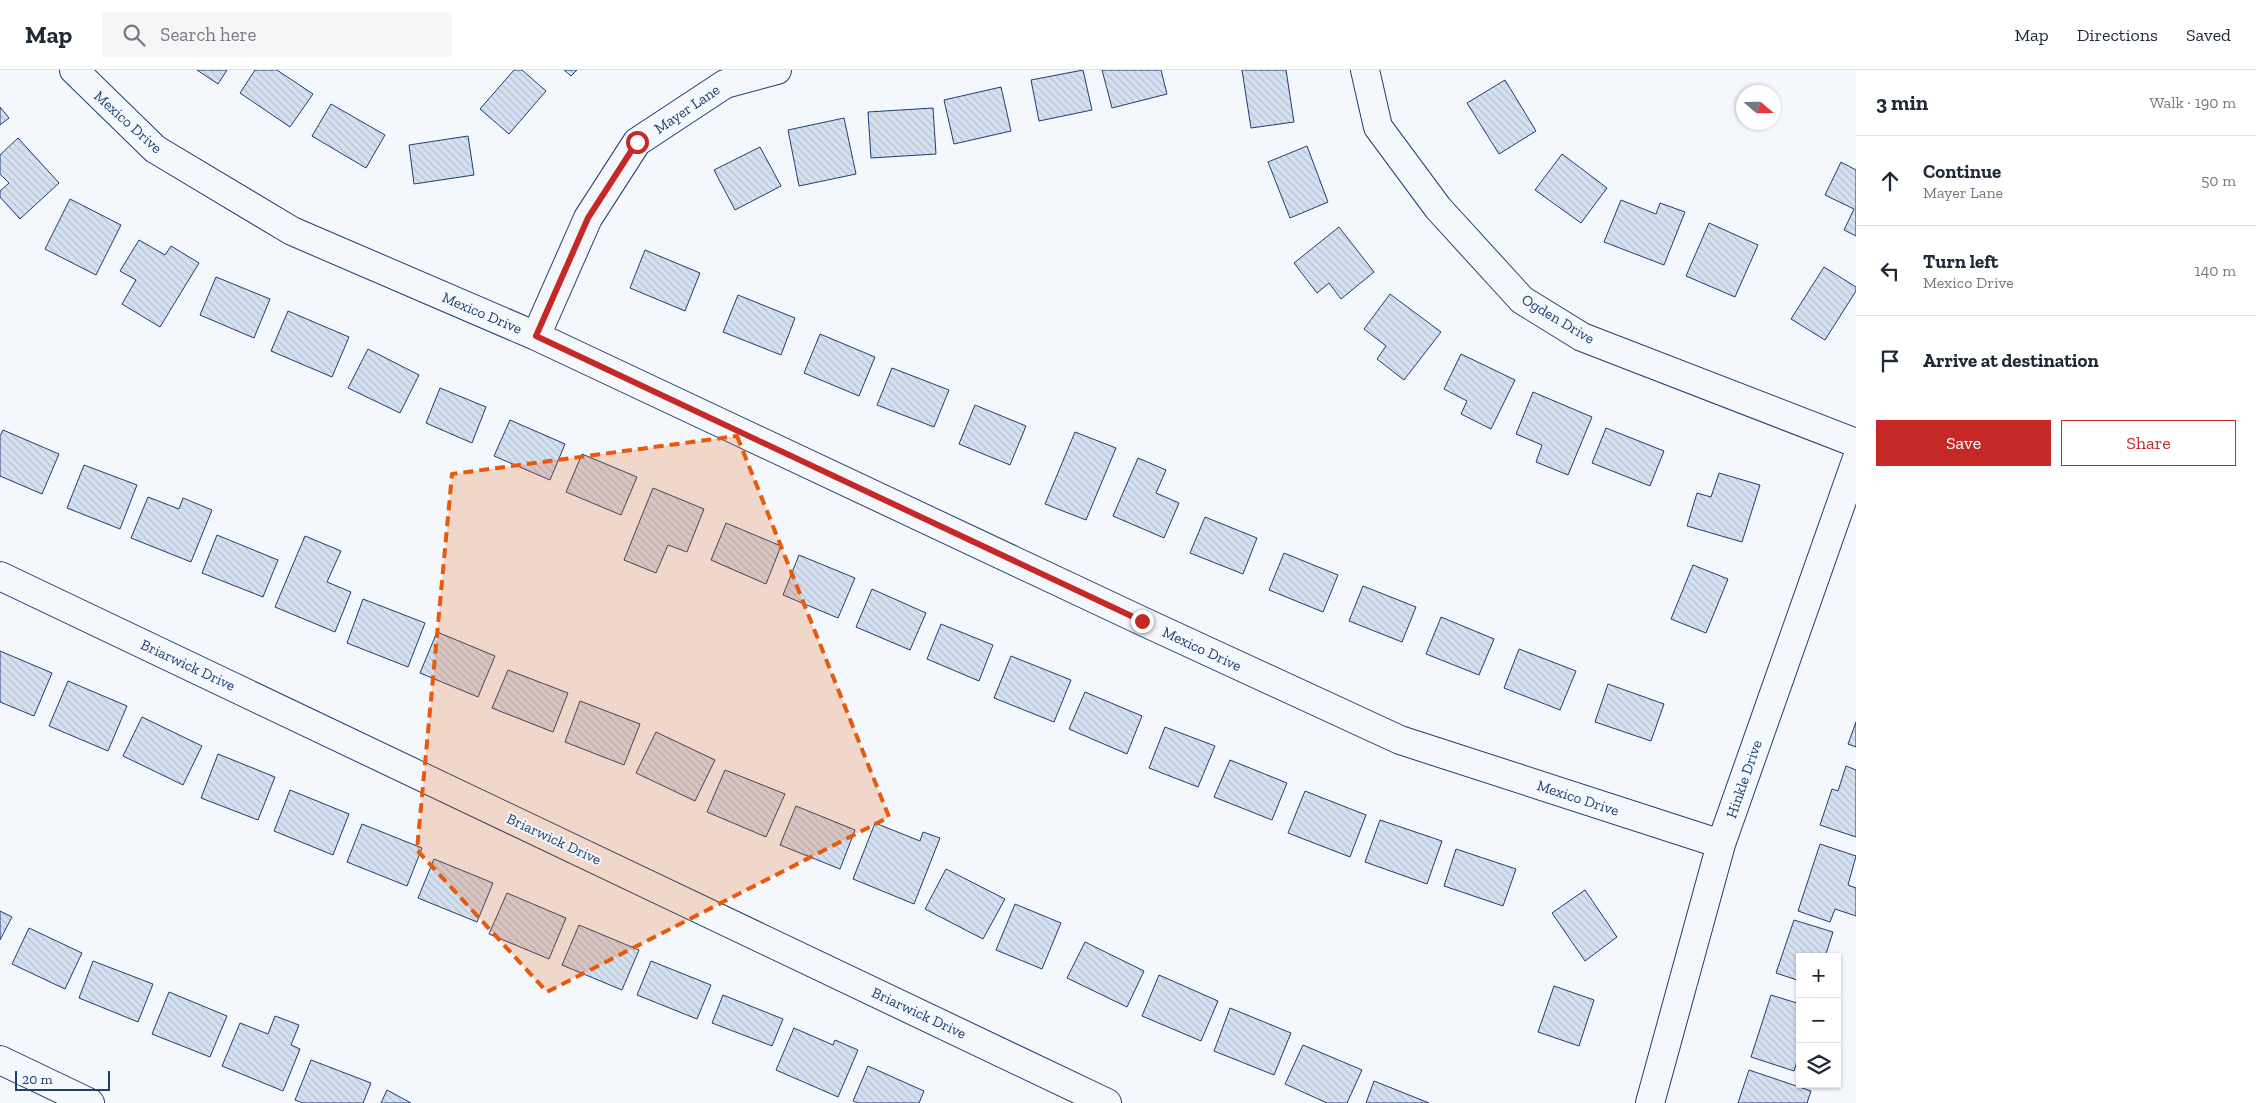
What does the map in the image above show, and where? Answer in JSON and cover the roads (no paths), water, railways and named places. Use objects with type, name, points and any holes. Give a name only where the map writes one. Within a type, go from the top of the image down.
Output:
[{"type":"street","name":"Mexico Drive","points":[[74,70],[155,149],[292,231],[536,336],[1400,740],[1721,844]]},
{"type":"street","name":"Mayer Lane","points":[[536,336],[588,218],[637,142],[724,84],[777,70]]},
{"type":"street","name":"Ogden Drive","points":[[1365,70],[1378,127],[1438,208],[1522,300],[1582,337],[1856,442]]},
{"type":"street","name":"Hinkle Drive","points":[[1650,1103],[1721,844],[1856,461]]},
{"type":"street","name":"Briarwick Drive","points":[[0,576],[1107,1103]]},
{"type":"street","points":[[0,1060],[90,1103]]}]
